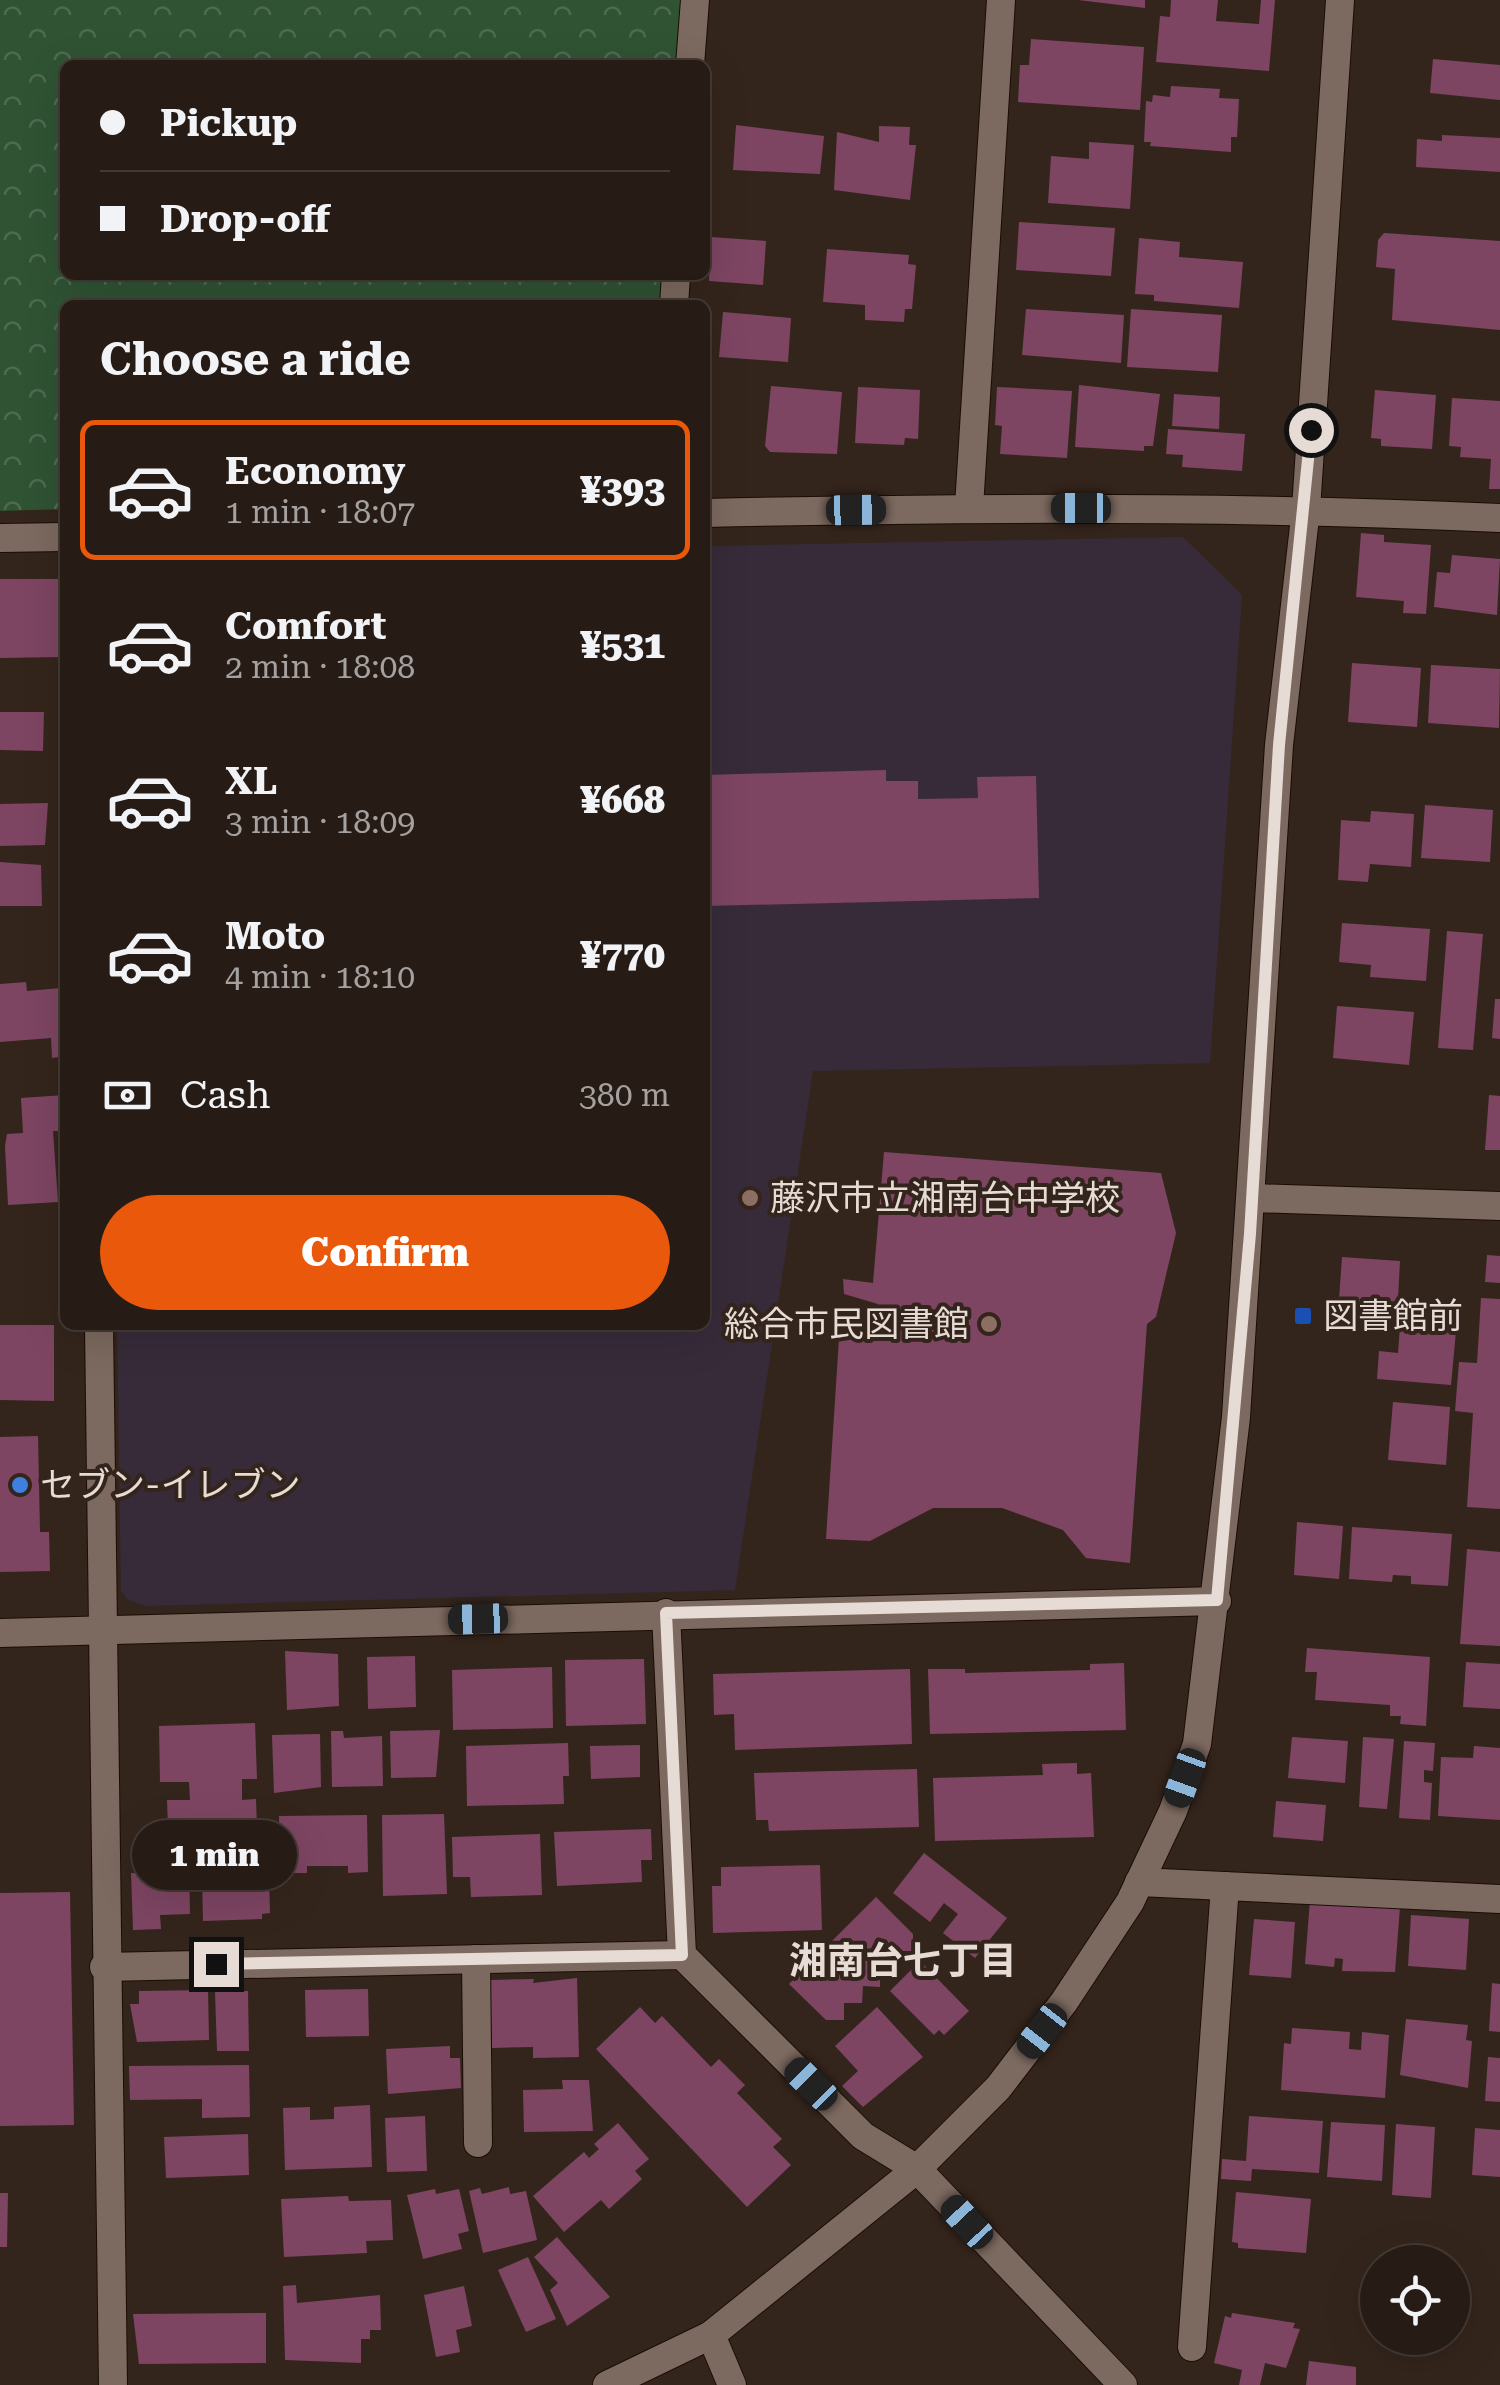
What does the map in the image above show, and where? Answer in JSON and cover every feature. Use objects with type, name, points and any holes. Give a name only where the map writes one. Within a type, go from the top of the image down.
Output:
[{"type":"street","points":[[690,60],[695,0]]},
{"type":"street","points":[[969,508],[1001,0]]},
{"type":"street","points":[[607,2385],[711,2335],[916,2168],[998,2088],[1064,2002],[1140,1882],[1198,1744],[1217,1600],[1252,1198],[1279,745],[1306,509],[1340,0]]},
{"type":"street","points":[[710,513],[969,508],[1306,509],[1500,518]]},
{"type":"street","points":[[0,538],[60,537]]},
{"type":"street","points":[[1252,1198],[1500,1206]]},
{"type":"street","points":[[99,1330],[104,1967],[113,2385]]},
{"type":"street","points":[[0,1634],[1217,1600]]},
{"type":"street","points":[[666,1613],[682,1955],[863,2136],[916,2168],[1123,2385]]},
{"type":"street","points":[[1140,1882],[1500,1898]]},
{"type":"street","points":[[1192,2346],[1225,1886]]},
{"type":"street","points":[[104,1967],[682,1955]]},
{"type":"street","points":[[476,1959],[478,2143]]},
{"type":"street","points":[[711,2335],[732,2385]]},
{"type":"shaded area","name":"藤沢市立湘南台中学校","points":[[1183,537],[1242,595],[1210,1063],[813,1071],[735,1590],[145,1606],[128,1600],[121,1591],[117,1330],[710,1330],[710,546]]},
{"type":"green space","points":[[0,0],[681,0],[677,60],[60,60],[60,280],[662,280],[660,300],[60,300],[60,509],[0,511]]},
{"type":"building","points":[[1078,0],[1145,0],[1145,8]]},
{"type":"building","points":[[1171,0],[1218,0],[1216,21],[1259,24],[1261,0],[1275,0],[1269,71],[1156,62],[1160,16],[1170,17]]},
{"type":"building","points":[[1031,39],[1144,47],[1140,110],[1018,102],[1020,65],[1029,65]]},
{"type":"building","points":[[1433,59],[1500,65],[1500,100],[1430,93]]},
{"type":"building","points":[[1171,86],[1220,89],[1219,98],[1239,99],[1237,137],[1231,137],[1231,152],[1150,146],[1151,142],[1144,142],[1146,101],[1152,102],[1153,95],[1170,97]]},
{"type":"building","points":[[736,125],[824,136],[820,174],[733,170]]},
{"type":"building","points":[[879,126],[910,127],[909,145],[916,145],[910,200],[834,190],[837,132],[879,142]]},
{"type":"building","points":[[1442,135],[1500,138],[1500,172],[1416,167],[1417,139],[1442,141]]},
{"type":"building","points":[[1089,142],[1134,145],[1130,209],[1048,203],[1051,156],[1089,159]]},
{"type":"building","points":[[1019,222],[1115,228],[1111,276],[1016,270]]},
{"type":"building","points":[[1384,233],[1500,241],[1500,330],[1392,320],[1395,269],[1376,267],[1378,240]]},
{"type":"building","points":[[711,237],[766,241],[763,285],[709,281]]},
{"type":"building","points":[[1139,238],[1180,242],[1179,257],[1243,262],[1239,308],[1154,301],[1154,295],[1135,294]]},
{"type":"building","points":[[827,249],[909,255],[908,264],[916,265],[912,309],[905,309],[904,322],[865,320],[865,305],[823,302]]},
{"type":"building","points":[[1026,309],[1124,315],[1121,363],[1022,355]]},
{"type":"building","points":[[1131,309],[1222,315],[1218,372],[1127,367]]},
{"type":"building","points":[[723,312],[791,318],[788,362],[719,357]]},
{"type":"building","points":[[1079,385],[1160,394],[1153,446],[1144,446],[1144,451],[1075,447]]},
{"type":"building","points":[[771,386],[842,392],[837,454],[770,452],[765,446]]},
{"type":"building","points":[[858,387],[920,390],[918,439],[905,438],[904,445],[855,443]]},
{"type":"building","points":[[997,387],[1072,391],[1067,458],[1000,454],[1002,426],[995,425]]},
{"type":"building","points":[[1375,390],[1436,395],[1432,449],[1381,446],[1381,439],[1371,438]]},
{"type":"building","points":[[1174,394],[1220,397],[1219,429],[1172,426]]},
{"type":"building","points":[[1452,398],[1500,401],[1500,489],[1489,489],[1491,459],[1460,457],[1461,447],[1449,446]]},
{"type":"building","points":[[1168,429],[1245,434],[1242,471],[1182,467],[1183,455],[1166,454]]},
{"type":"building","points":[[1361,533],[1384,535],[1384,542],[1431,545],[1426,614],[1403,613],[1404,601],[1356,597]]},
{"type":"building","points":[[1452,555],[1500,559],[1497,615],[1434,607],[1437,572],[1450,573]]},
{"type":"building","points":[[0,579],[60,579],[60,657],[0,658]]},
{"type":"building","points":[[1352,663],[1421,668],[1417,727],[1348,722]]},
{"type":"building","points":[[1431,665],[1500,669],[1499,728],[1428,723]]},
{"type":"building","points":[[0,712],[44,712],[43,751],[0,750]]},
{"type":"building","points":[[886,770],[886,781],[918,781],[918,799],[978,798],[977,777],[1036,776],[1039,898],[710,906],[710,775]]},
{"type":"building","points":[[48,803],[45,845],[0,846],[0,804]]},
{"type":"building","points":[[1425,805],[1493,810],[1490,862],[1421,858]]},
{"type":"building","points":[[1371,811],[1414,814],[1411,867],[1370,864],[1368,882],[1338,880],[1341,820],[1370,822]]},
{"type":"building","points":[[0,862],[41,865],[42,906],[0,906]]},
{"type":"building","points":[[1342,923],[1430,929],[1426,981],[1370,977],[1371,965],[1339,962]]},
{"type":"building","points":[[1447,931],[1483,934],[1473,1050],[1438,1048]]},
{"type":"building","points":[[26,982],[27,991],[60,988],[60,1057],[52,1058],[51,1038],[0,1042],[0,984]]},
{"type":"building","points":[[1495,999],[1500,999],[1500,1039],[1492,1038]]},
{"type":"building","points":[[1337,1006],[1414,1012],[1409,1065],[1333,1058]]},
{"type":"building","points":[[60,1095],[60,1131],[53,1131],[58,1202],[8,1205],[5,1146],[7,1134],[23,1133],[21,1098]]},
{"type":"building","points":[[1489,1095],[1500,1096],[1500,1150],[1485,1150]]},
{"type":"building","points":[[884,1152],[1161,1173],[1176,1233],[1156,1317],[1147,1324],[1130,1563],[1086,1558],[1063,1530],[1002,1508],[933,1508],[870,1541],[826,1539],[840,1323],[875,1326],[878,1304],[844,1294],[843,1279],[873,1283]]},
{"type":"building","points":[[1487,1255],[1500,1256],[1500,1283],[1485,1282]]},
{"type":"building","points":[[1342,1257],[1400,1261],[1397,1318],[1338,1314]]},
{"type":"building","points":[[1481,1298],[1500,1299],[1500,1509],[1467,1507],[1473,1413],[1455,1411],[1459,1362],[1477,1363]]},
{"type":"building","points":[[0,1325],[54,1325],[54,1401],[0,1400]]},
{"type":"building","points":[[1400,1326],[1456,1331],[1451,1385],[1377,1379],[1379,1351],[1398,1353]]},
{"type":"building","points":[[1393,1402],[1450,1407],[1446,1465],[1388,1460]]},
{"type":"building","name":"セブン-イレブン","points":[[38,1436],[40,1532],[49,1532],[50,1571],[0,1572],[0,1437]]},
{"type":"building","points":[[1297,1522],[1343,1526],[1339,1579],[1294,1575]]},
{"type":"building","points":[[1352,1527],[1452,1534],[1448,1586],[1411,1584],[1411,1576],[1393,1575],[1392,1582],[1349,1579]]},
{"type":"building","points":[[1467,1549],[1500,1552],[1500,1646],[1460,1644]]},
{"type":"building","points":[[1307,1648],[1430,1657],[1426,1726],[1400,1724],[1401,1716],[1390,1716],[1390,1705],[1315,1700],[1317,1672],[1305,1672]]},
{"type":"building","points":[[285,1651],[338,1654],[339,1706],[287,1710]]},
{"type":"building","points":[[415,1656],[416,1707],[368,1709],[367,1657]]},
{"type":"building","points":[[644,1659],[646,1724],[566,1726],[565,1660]]},
{"type":"building","points":[[1466,1662],[1500,1664],[1500,1709],[1463,1707]]},
{"type":"building","points":[[1124,1663],[1126,1730],[930,1734],[928,1669],[965,1669],[965,1673],[1090,1670],[1090,1664]]},
{"type":"building","points":[[552,1667],[553,1728],[453,1730],[452,1670]]},
{"type":"building","points":[[910,1669],[912,1744],[735,1750],[734,1714],[714,1715],[713,1674]]},
{"type":"building","points":[[255,1723],[257,1779],[242,1779],[242,1800],[256,1799],[258,1856],[218,1856],[217,1848],[209,1848],[208,1828],[168,1829],[167,1800],[190,1800],[189,1782],[160,1782],[159,1726]]},
{"type":"building","points":[[440,1730],[436,1777],[391,1778],[390,1731]]},
{"type":"building","points":[[331,1731],[343,1731],[344,1738],[382,1736],[383,1786],[332,1787]]},
{"type":"building","points":[[320,1734],[321,1787],[274,1793],[272,1735]]},
{"type":"building","points":[[1292,1737],[1348,1741],[1345,1783],[1288,1778]]},
{"type":"building","points":[[1363,1737],[1394,1739],[1387,1809],[1359,1807]]},
{"type":"building","points":[[1404,1741],[1435,1743],[1433,1771],[1424,1770],[1424,1782],[1432,1783],[1430,1820],[1399,1818]]},
{"type":"building","points":[[568,1743],[569,1776],[563,1776],[564,1804],[467,1806],[466,1746]]},
{"type":"building","points":[[640,1745],[640,1777],[591,1779],[590,1746]]},
{"type":"building","points":[[1474,1746],[1500,1748],[1500,1820],[1438,1816],[1441,1757],[1473,1758]]},
{"type":"building","points":[[1077,1763],[1077,1774],[1091,1773],[1094,1837],[935,1841],[933,1778],[1043,1775],[1042,1764]]},
{"type":"building","points":[[917,1769],[919,1827],[769,1831],[768,1820],[756,1820],[754,1773]]},
{"type":"building","points":[[1276,1801],[1326,1805],[1323,1841],[1273,1837]]},
{"type":"building","points":[[444,1814],[447,1894],[383,1896],[382,1815]]},
{"type":"building","points":[[367,1815],[368,1872],[348,1873],[348,1866],[307,1866],[307,1873],[280,1873],[279,1816]]},
{"type":"building","points":[[651,1829],[652,1860],[641,1860],[642,1882],[557,1886],[554,1832]]},
{"type":"building","points":[[540,1834],[542,1895],[471,1897],[470,1877],[453,1877],[452,1837]]},
{"type":"building","points":[[924,1853],[1007,1918],[975,1958],[943,1933],[958,1914],[944,1903],[930,1922],[893,1893]]},
{"type":"building","points":[[189,1861],[190,1914],[160,1915],[161,1929],[133,1930],[131,1873],[149,1873],[149,1862]]},
{"type":"building","points":[[820,1865],[822,1930],[713,1933],[712,1886],[721,1886],[721,1867]]},
{"type":"building","points":[[269,1877],[270,1913],[262,1914],[262,1919],[203,1921],[202,1879]]},
{"type":"building","points":[[70,1892],[74,2125],[0,2126],[0,1893]]},
{"type":"building","points":[[876,1897],[913,1934],[913,1951],[897,1951],[897,1969],[880,1968],[880,1987],[863,1986],[862,2003],[844,2003],[844,2020],[826,2020],[789,1984]]},
{"type":"building","points":[[1310,1900],[1400,1907],[1395,1972],[1342,1971],[1343,1959],[1335,1958],[1334,1967],[1305,1964]]},
{"type":"building","points":[[1411,1915],[1469,1919],[1466,1970],[1408,1966]]},
{"type":"building","points":[[1254,1919],[1295,1922],[1291,1978],[1249,1975]]},
{"type":"building","points":[[920,1961],[969,2011],[944,2035],[939,2030],[934,2035],[890,1991]]},
{"type":"building","points":[[577,1978],[579,2057],[533,2058],[533,2047],[492,2048],[490,1980],[534,1979],[533,1983]]},
{"type":"building","points":[[1492,1983],[1500,1984],[1500,2032],[1489,2031]]},
{"type":"building","points":[[368,1989],[369,2036],[306,2037],[305,1990]]},
{"type":"building","points":[[208,1990],[209,2040],[137,2042],[130,2004],[139,2004],[139,1991]]},
{"type":"building","points":[[248,1991],[249,2051],[217,2051],[215,1992]]},
{"type":"building","points":[[640,2007],[655,2023],[662,2016],[711,2067],[719,2059],[745,2085],[737,2093],[782,2139],[773,2147],[791,2165],[747,2207],[596,2049]]},
{"type":"building","points":[[877,2007],[923,2057],[863,2107],[842,2086],[858,2071],[835,2046]]},
{"type":"building","points":[[1406,2019],[1468,2025],[1466,2040],[1472,2041],[1468,2088],[1400,2075]]},
{"type":"building","points":[[1292,2028],[1350,2032],[1349,2049],[1361,2050],[1362,2032],[1389,2035],[1385,2098],[1281,2090],[1284,2043],[1291,2044]]},
{"type":"building","points":[[450,2046],[450,2058],[460,2058],[461,2088],[388,2094],[386,2049]]},
{"type":"building","points":[[1488,2057],[1500,2058],[1500,2102],[1485,2101]]},
{"type":"building","points":[[249,2065],[250,2117],[202,2118],[202,2099],[130,2100],[129,2066]]},
{"type":"building","points":[[562,2080],[589,2080],[593,2131],[524,2132],[523,2090],[563,2089]]},
{"type":"building","points":[[370,2105],[372,2167],[285,2170],[283,2108],[310,2107],[310,2120],[334,2119],[334,2107]]},
{"type":"building","points":[[425,2116],[427,2171],[387,2172],[385,2118]]},
{"type":"building","points":[[1249,2116],[1323,2121],[1319,2173],[1252,2169],[1251,2181],[1221,2179],[1222,2159],[1246,2161]]},
{"type":"building","points":[[1331,2122],[1385,2125],[1382,2181],[1327,2177]]},
{"type":"building","points":[[618,2123],[649,2159],[635,2171],[642,2179],[609,2209],[601,2200],[564,2232],[533,2196],[584,2152],[589,2158],[599,2149],[594,2144]]},
{"type":"building","points":[[1396,2124],[1435,2127],[1431,2198],[1392,2195]]},
{"type":"building","points":[[1475,2128],[1500,2130],[1500,2177],[1472,2175]]},
{"type":"building","points":[[248,2134],[249,2175],[166,2178],[164,2137]]},
{"type":"building","points":[[509,2187],[510,2194],[526,2191],[537,2240],[483,2253],[469,2191],[480,2188],[482,2194]]},
{"type":"building","points":[[435,2189],[436,2194],[459,2189],[469,2231],[458,2234],[462,2249],[423,2259],[407,2195]]},
{"type":"building","points":[[1236,2192],[1311,2199],[1306,2253],[1238,2248],[1238,2243],[1232,2242]]},
{"type":"building","points":[[0,2193],[8,2193],[7,2247],[0,2247]]},
{"type":"building","points":[[348,2196],[349,2201],[391,2200],[393,2240],[366,2241],[367,2253],[284,2257],[281,2199]]},
{"type":"building","points":[[557,2237],[610,2297],[567,2326],[550,2290],[558,2283],[534,2257]]},
{"type":"building","points":[[528,2257],[556,2319],[526,2332],[498,2270]]},
{"type":"building","points":[[296,2285],[297,2303],[380,2295],[381,2330],[370,2330],[370,2339],[361,2339],[361,2363],[285,2360],[283,2286]]},
{"type":"building","points":[[464,2286],[472,2326],[456,2330],[460,2352],[436,2357],[424,2295]]},
{"type":"building","points":[[266,2313],[266,2363],[139,2364],[133,2314]]},
{"type":"building","points":[[1232,2313],[1295,2323],[1293,2328],[1300,2329],[1286,2368],[1265,2363],[1260,2385],[1239,2385],[1242,2370],[1214,2363],[1225,2316],[1231,2318]]},
{"type":"building","points":[[1309,2361],[1356,2367],[1356,2385],[1306,2385]]},
{"type":"place","name":"藤沢市立湘南台中学校","points":[[750,1198]]},
{"type":"place","name":"図書館前","points":[[1303,1316]]},
{"type":"place","name":"総合市民図書館","points":[[989,1324]]},
{"type":"place","name":"セブン-イレブン","points":[[20,1485]]},
{"type":"district","name":"湘南台七丁目","points":[[903,1961]]},
{"type":"route","points":[[216,1964],[682,1955],[666,1613],[1217,1600],[1250,1234],[1279,745],[1306,509],[1311,430]]}]
